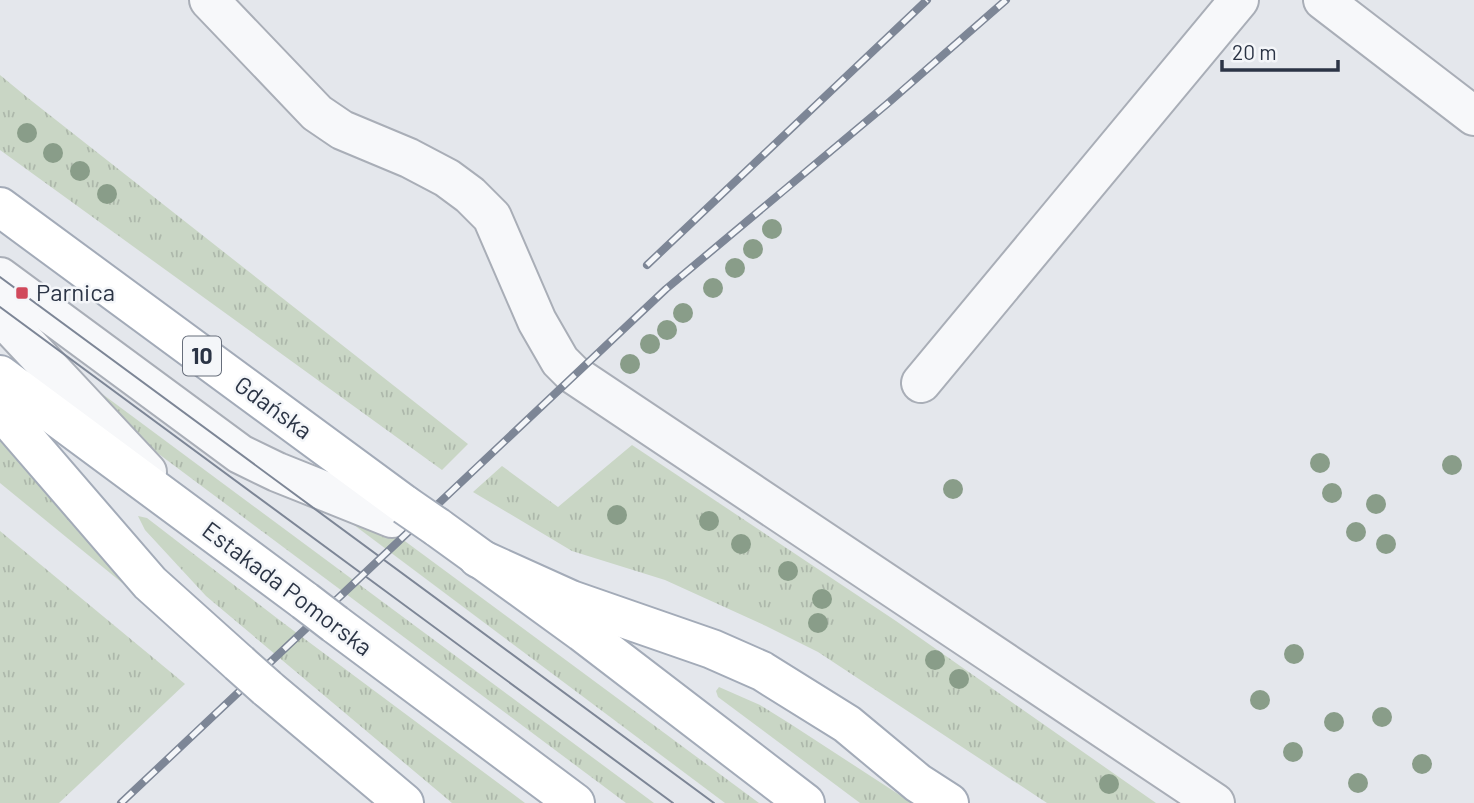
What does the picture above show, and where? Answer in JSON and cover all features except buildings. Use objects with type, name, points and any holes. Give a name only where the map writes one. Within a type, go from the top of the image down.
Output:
[{"type":"main road","name":"Gdańska","points":[[0,207],[398,511],[478,558]]},
{"type":"main road","name":"Estakada Pomorska","points":[[0,374],[575,803]]},
{"type":"main road","points":[[0,406],[150,583],[267,688],[404,803]]},
{"type":"main road","points":[[478,558],[571,600],[712,649],[762,671],[847,724],[918,783],[949,803]]},
{"type":"main road","name":"10","points":[[478,558],[582,632],[805,803]]},
{"type":"lane","points":[[209,0],[317,113],[342,130],[409,158],[447,178],[470,195],[492,217],[537,321],[560,361],[573,374],[1215,803]]},
{"type":"lane","points":[[921,383],[1239,0]]},
{"type":"lane","points":[[1324,0],[1474,116]]},
{"type":"lane","points":[[0,277],[240,454],[278,472],[398,511]]},
{"type":"lane","points":[[0,314],[164,490],[214,534]]},
{"type":"green space","points":[[0,75],[468,444],[442,470],[0,150]]},
{"type":"green space","points":[[74,373],[654,803],[626,803],[140,440]]},
{"type":"green space","points":[[0,422],[148,604],[0,483]]},
{"type":"green space","points":[[632,445],[896,621],[1156,803],[1047,803],[818,652],[665,580],[572,551],[473,492],[502,466],[558,507]]},
{"type":"green space","points":[[322,501],[375,519],[759,803],[725,803]]},
{"type":"green space","points":[[138,516],[147,518],[525,803],[452,803],[206,596],[145,530]]},
{"type":"green space","points":[[0,531],[185,684],[59,803],[0,803]]},
{"type":"green space","points":[[719,687],[760,705],[912,803],[860,803],[718,697],[716,691]]},
{"type":"tram line","points":[[0,277],[714,803]]},
{"type":"tram line","points":[[0,307],[673,803]]},
{"type":"railway","points":[[647,265],[927,0]]},
{"type":"railway","points":[[121,803],[666,289],[887,104],[1006,0]]},
{"type":"place","name":"Parnica","points":[[22,293]]}]
